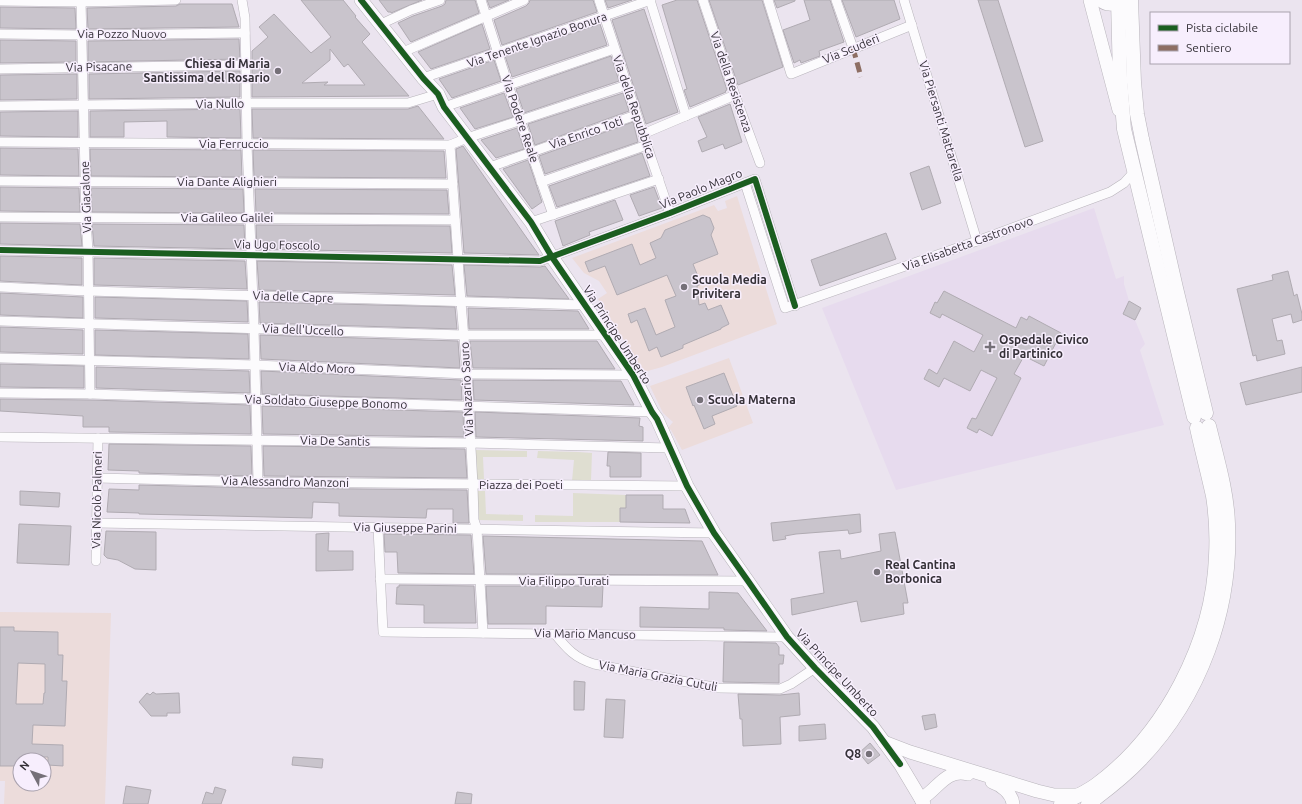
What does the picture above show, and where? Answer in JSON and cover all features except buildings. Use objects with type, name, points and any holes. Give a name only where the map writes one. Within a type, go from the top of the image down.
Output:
[{"type":"main road","points":[[1124,2],[1120,78],[1124,129],[1134,172],[1202,421]]},
{"type":"main road","points":[[1061,804],[1084,799],[1094,786],[1112,772],[1133,751],[1156,724],[1174,697],[1201,637],[1211,598],[1216,557],[1216,525],[1202,421],[1176,288],[1137,114],[1124,2]]},
{"type":"street","points":[[0,1],[176,0]]},
{"type":"street","points":[[242,0],[245,18],[244,33],[247,144],[252,256],[258,482]]},
{"type":"street","name":"Via Principe Umberto","points":[[362,0],[423,78],[438,94],[444,107],[531,222],[552,257],[607,335],[633,375],[657,419],[686,486],[714,533],[748,582],[787,637],[873,727],[900,764],[923,801]]},
{"type":"street","points":[[380,24],[410,10],[440,0]]},
{"type":"street","name":"Via Podere Reale","points":[[481,0],[520,121],[553,215]]},
{"type":"street","points":[[403,52],[524,0]]},
{"type":"street","name":"Via della Repubblica","points":[[598,0],[670,213]]},
{"type":"street","points":[[650,0],[686,116]]},
{"type":"street","name":"Via Tenente Ignazio Bonura","points":[[423,78],[650,0]]},
{"type":"street","name":"Via della Resistenza","points":[[703,0],[760,163]]},
{"type":"street","name":"Via Scuderi","points":[[768,0],[791,74],[912,25]]},
{"type":"street","points":[[836,0],[853,48]]},
{"type":"street","name":"Via Piersanti Mattarella","points":[[904,0],[977,241]]},
{"type":"street","points":[[1090,0],[1124,129]]},
{"type":"street","points":[[1100,0],[1103,3],[1111,5],[1124,2]]},
{"type":"street","name":"Via Giacalone","points":[[81,1],[88,252],[90,394]]},
{"type":"street","name":"Via Pozzo Nuovo","points":[[0,34],[82,35],[244,33]]},
{"type":"street","points":[[444,107],[614,49]]},
{"type":"street","name":"Via Pisacane","points":[[0,68],[245,65]]},
{"type":"street","name":"Via Ferruccio","points":[[0,142],[450,145],[627,85]]},
{"type":"street","name":"Via Nullo","points":[[0,106],[408,103],[438,94]]},
{"type":"street","points":[[643,134],[735,95]]},
{"type":"street","name":"Via Enrico Toti","points":[[490,166],[636,115]]},
{"type":"street","name":"Via Nazario Sauro","points":[[450,145],[460,302],[467,374],[474,520],[477,529],[483,633]]},
{"type":"street","points":[[541,182],[647,145]]},
{"type":"street","name":"Via Elisabetta Castronovo","points":[[795,306],[1110,192],[1124,183],[1134,172]]},
{"type":"street","points":[[531,222],[659,179]]},
{"type":"street","name":"Via Paolo Magro","points":[[552,257],[670,213],[744,183],[755,179],[795,306],[785,308],[744,183]]},
{"type":"street","name":"Via Dante Alighieri","points":[[0,181],[453,184]]},
{"type":"street","name":"Via Galileo Galilei","points":[[0,217],[455,220]]},
{"type":"street","name":"Via Ugo Foscolo","points":[[0,250],[458,260],[540,261],[552,257]]},
{"type":"street","name":"Via delle Capre","points":[[0,287],[88,291],[585,305]]},
{"type":"street","name":"Via dell'Uccello","points":[[0,321],[464,335],[607,335]]},
{"type":"street","name":"Via Aldo Moro","points":[[0,358],[90,362],[255,365],[467,374],[633,375]]},
{"type":"street","name":"Via Soldato Giuseppe Bonomo","points":[[0,393],[90,394],[652,412]]},
{"type":"street","name":"Via De Santis","points":[[0,437],[470,443],[669,448]]},
{"type":"street","name":"Via Nicolò Palmeri","points":[[96,561],[98,438]]},
{"type":"street","name":"Via Alessandro Manzoni","points":[[97,478],[473,485]]},
{"type":"street","name":"Piazza dei Poeti","points":[[473,485],[686,486]]},
{"type":"street","name":"Via Giuseppe Parini","points":[[96,523],[714,533]]},
{"type":"street","points":[[378,528],[380,580]]},
{"type":"street","name":"Via Filippo Turati","points":[[380,580],[748,582]]},
{"type":"street","name":"Via Mario Mancuso","points":[[380,580],[382,632],[787,637]]},
{"type":"street","name":"Via Maria Grazia Cutuli","points":[[555,634],[568,650],[582,660],[594,664],[718,688],[780,689],[791,684],[815,668]]},
{"type":"street","points":[[884,742],[910,752],[1037,791],[1084,799]]},
{"type":"street","points":[[900,764],[902,757],[910,752]]},
{"type":"street","points":[[923,801],[946,777],[953,773],[962,772],[995,783],[1006,791],[1012,798],[1013,804]]},
{"type":"shaded area","name":"Scuola Media Privitera","points":[[737,196],[777,324],[662,367],[644,372],[598,299],[607,293],[599,281],[584,273],[572,258],[714,205],[718,211],[727,208],[725,201]]},
{"type":"shaded area","name":"Ospedale Civico di Partinico","points":[[1094,208],[1116,279],[1124,276],[1124,284],[1129,301],[1123,314],[1135,320],[1145,344],[1140,350],[1164,425],[896,490],[822,308]]},
{"type":"shaded area","name":"Scuola Materna","points":[[729,358],[753,423],[682,450],[671,430],[668,428],[673,422],[663,413],[650,386]]},
{"type":"shaded area","points":[[475,450],[527,451],[527,457],[483,457],[484,479],[477,479]]},
{"type":"shaded area","points":[[538,451],[592,453],[591,480],[572,481],[574,460],[537,458]]},
{"type":"shaded area","points":[[477,491],[485,491],[486,514],[523,515],[523,521],[479,520]]},
{"type":"shaded area","points":[[573,493],[626,495],[626,508],[620,508],[620,522],[535,522],[535,515],[573,516]]},
{"type":"shaded area","points":[[0,612],[111,613],[105,804],[4,804],[5,781],[0,781]]},
{"type":"marked path","points":[[853,48],[861,77]]},
{"type":"cycle path","points":[[361,0],[423,78],[438,94],[444,107],[531,222],[552,257],[633,375],[657,419],[687,486],[714,533],[787,637],[873,727],[900,764]]},
{"type":"cycle path","points":[[0,250],[540,261],[670,213],[755,179],[795,306]]},
{"type":"place","name":"Chiesa di Maria Santissima del Rosario","points":[[278,71]]},
{"type":"place","name":"Scuola Media Privitera","points":[[684,287]]},
{"type":"place","name":"Ospedale Civico di Partinico","points":[[990,347]]},
{"type":"place","name":"Scuola Materna","points":[[700,400]]},
{"type":"place","name":"Real Cantina Borbonica","points":[[877,572]]},
{"type":"place","name":"Q8","points":[[869,754]]}]
